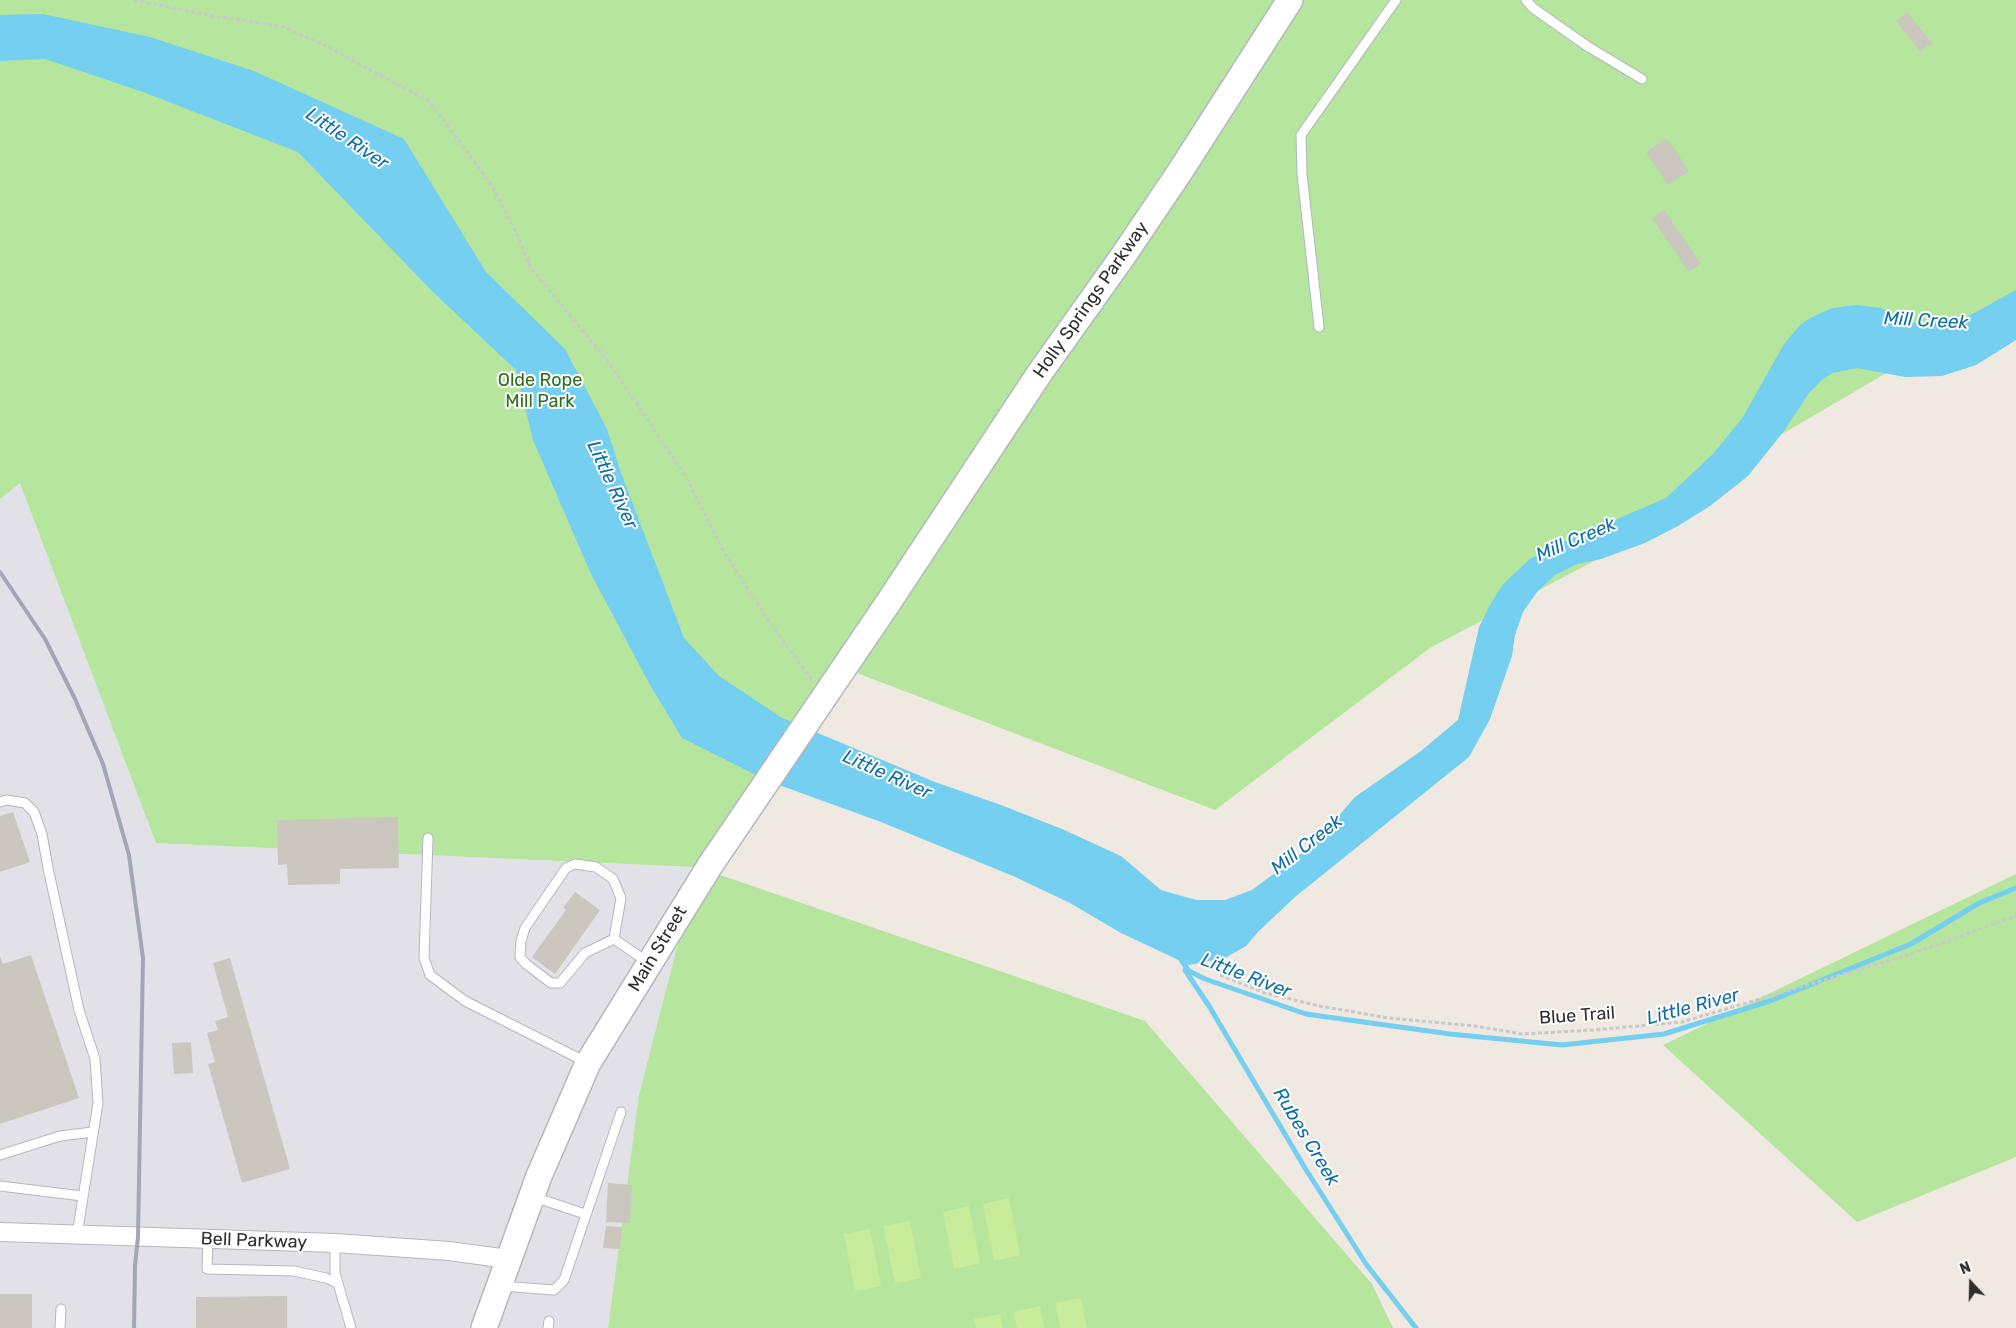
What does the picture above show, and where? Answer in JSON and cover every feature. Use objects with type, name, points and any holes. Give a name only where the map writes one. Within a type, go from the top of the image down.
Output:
[{"type":"main road","name":"Holly Springs Parkway","points":[[890,600],[1039,374],[1123,256],[1181,170],[1290,0]]},
{"type":"main road","name":"Main Street","points":[[484,1328],[532,1196],[562,1120],[588,1063],[709,867],[890,600]]},
{"type":"street","name":"Bell Parkway","points":[[0,1232],[335,1244],[449,1251],[508,1259]]},
{"type":"lane","points":[[1319,327],[1302,174],[1301,135],[1396,0]]},
{"type":"lane","points":[[1526,0],[1532,8],[1587,46],[1642,79]]},
{"type":"lane","points":[[0,802],[7,800],[25,803],[34,812],[42,834],[78,1007],[95,1059],[98,1103],[76,1235]]},
{"type":"lane","points":[[428,838],[424,958],[430,975],[465,1001],[588,1063]]},
{"type":"lane","points":[[575,864],[596,867],[613,879],[621,898],[614,939],[586,953],[560,984],[551,983],[520,957],[521,941],[526,928],[566,868],[575,864]]},
{"type":"lane","points":[[614,939],[649,963]]},
{"type":"lane","points":[[499,1286],[554,1290],[564,1280],[621,1112]]},
{"type":"lane","points":[[0,1156],[60,1136],[93,1132]]},
{"type":"lane","points":[[0,1186],[82,1196]]},
{"type":"lane","points":[[532,1196],[585,1214]]},
{"type":"lane","points":[[208,1239],[207,1269],[294,1271],[338,1282]]},
{"type":"lane","points":[[335,1244],[335,1273],[351,1328]]},
{"type":"lane","points":[[60,1328],[61,1309]]},
{"type":"path","points":[[134,0],[203,14],[284,27],[326,46],[430,102],[491,184],[517,234],[530,267],[607,360],[685,475],[724,552],[764,615],[814,683]]},
{"type":"path","name":"Blue Trail","points":[[1220,975],[1265,993],[1319,1006],[1389,1018],[1475,1026],[1522,1034],[1594,1030],[1682,1022],[1908,955],[2016,916]]},
{"type":"shaded area","points":[[0,429],[156,843],[696,867],[639,1095],[608,1328],[0,1328]]},
{"type":"green space","name":"Olde Rope Mill Park","points":[[0,0],[2016,0],[2016,325],[1965,369],[1917,355],[1760,447],[1739,484],[1430,648],[1215,810],[836,665],[697,867],[1145,1021],[1372,1284],[1393,1328],[608,1328],[639,1095],[696,867],[156,843],[20,483],[0,499]]},
{"type":"green space","points":[[2016,874],[2016,1157],[1857,1222],[1663,1045]]},
{"type":"green space","points":[[1009,1198],[1020,1255],[994,1261],[983,1204]]},
{"type":"green space","points":[[969,1206],[980,1263],[954,1269],[943,1212]]},
{"type":"green space","points":[[910,1221],[921,1278],[895,1283],[883,1226]]},
{"type":"green space","points":[[870,1229],[881,1286],[855,1291],[844,1234]]},
{"type":"green space","points":[[1081,1298],[1087,1328],[1060,1328],[1055,1303]]},
{"type":"green space","points":[[1040,1306],[1044,1328],[1017,1328],[1014,1312]]},
{"type":"green space","points":[[1000,1314],[1003,1328],[976,1328],[974,1319]]},
{"type":"water","name":"Mill Creek","points":[[43,14],[150,37],[254,71],[404,139],[486,272],[565,349],[607,429],[621,473],[684,638],[719,676],[782,718],[935,782],[1062,829],[1121,856],[1161,890],[1196,900],[1225,900],[1252,890],[1314,844],[1355,797],[1421,751],[1458,720],[1479,627],[1503,584],[1530,559],[1552,547],[1666,498],[1713,454],[1743,417],[1784,344],[1800,325],[1810,318],[1832,308],[1857,305],[1881,308],[1893,315],[1916,323],[1941,323],[1965,318],[2016,290],[2016,340],[1976,365],[1942,376],[1905,377],[1857,368],[1833,373],[1823,379],[1809,393],[1784,431],[1748,476],[1710,506],[1678,526],[1645,543],[1601,559],[1577,564],[1555,575],[1537,592],[1523,612],[1515,635],[1512,656],[1490,719],[1469,757],[1295,897],[1246,946],[1225,958],[1189,965],[1121,933],[1070,903],[1013,876],[881,822],[768,781],[682,738],[650,685],[591,574],[533,440],[516,370],[435,294],[298,152],[143,92],[45,59],[0,61],[0,15]]},
{"type":"building","points":[[1907,12],[1932,43],[1920,52],[1896,21]]},
{"type":"building","points":[[1667,138],[1689,171],[1668,185],[1646,152]]},
{"type":"building","points":[[1664,210],[1701,264],[1689,272],[1652,218]]},
{"type":"building","points":[[13,812],[30,862],[0,872],[0,816]]},
{"type":"building","points":[[398,817],[399,868],[340,869],[340,884],[288,885],[287,864],[278,865],[277,820]]},
{"type":"building","points":[[575,892],[600,910],[555,974],[532,957],[566,910],[563,908]]},
{"type":"building","points":[[31,955],[79,1098],[0,1124],[0,956],[3,964]]},
{"type":"building","points":[[230,958],[290,1169],[242,1183],[208,1064],[215,1062],[207,1033],[218,1030],[215,1021],[228,1017],[213,963]]},
{"type":"building","points":[[191,1042],[193,1073],[174,1074],[172,1043]]},
{"type":"building","points":[[608,1183],[632,1185],[630,1223],[606,1222]]},
{"type":"building","points":[[606,1226],[622,1227],[620,1249],[603,1248]]},
{"type":"building","points":[[0,1294],[32,1294],[32,1328],[0,1328]]},
{"type":"building","points":[[287,1296],[287,1328],[196,1328],[196,1297]]},
{"type":"waterway","name":"Little River","points":[[1181,960],[1189,971],[1205,979],[1306,1014],[1450,1034],[1562,1045],[1664,1034],[1770,1001],[1911,944],[1979,903],[2016,888]]},
{"type":"waterway","name":"Rubes Creek","points":[[1185,970],[1209,1006],[1305,1168],[1366,1264],[1416,1328]]},
{"type":"railway","points":[[0,572],[45,639],[75,699],[103,764],[129,855],[143,958],[138,1237],[135,1265],[134,1328]]}]
